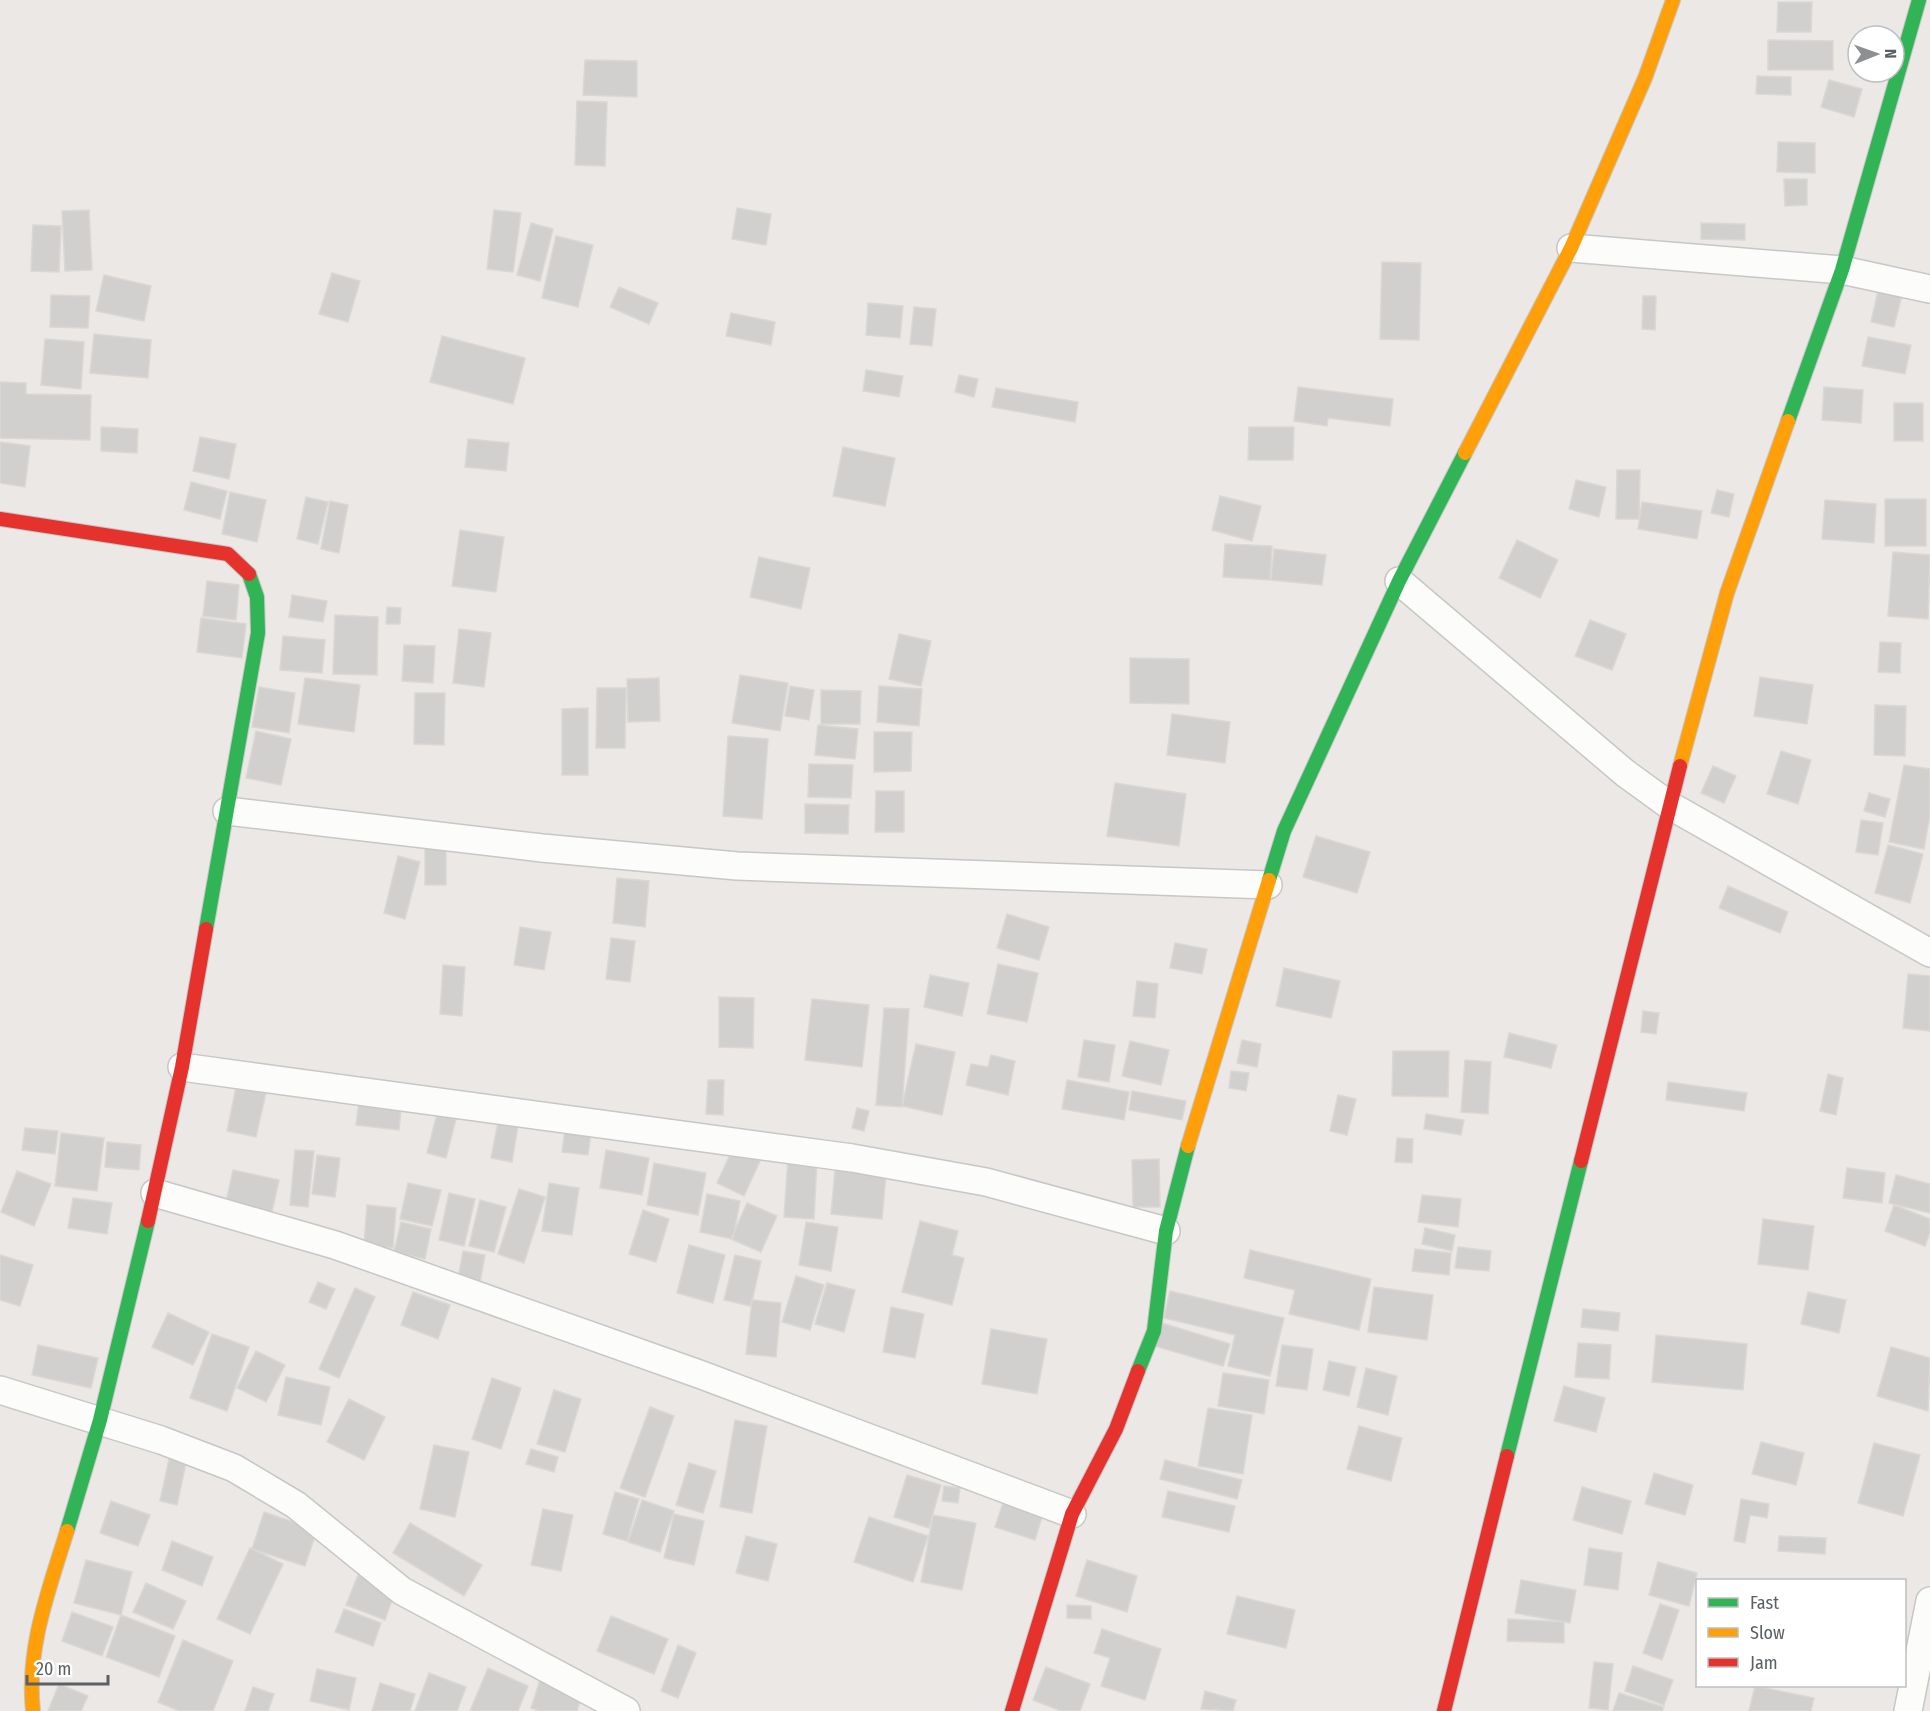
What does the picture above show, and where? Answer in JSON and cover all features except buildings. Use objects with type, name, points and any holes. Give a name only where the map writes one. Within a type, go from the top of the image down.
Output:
[{"type":"street","points":[[1012,1711],[1072,1514],[1116,1429],[1154,1331],[1166,1231],[1195,1118],[1284,831],[1399,581],[1570,248],[1645,78],[1673,0]]},
{"type":"street","points":[[1444,1711],[1669,805],[1727,593],[1842,270],[1919,0]]},
{"type":"street","points":[[1570,248],[1842,270],[1930,290]]},
{"type":"street","points":[[0,519],[228,554],[249,570],[256,590],[258,633],[182,1067],[155,1193],[99,1420],[36,1634],[30,1684],[33,1711]]},
{"type":"street","points":[[1399,581],[1625,773],[1669,805],[1930,953]]},
{"type":"street","points":[[227,811],[542,848],[737,866],[1268,885]]},
{"type":"street","points":[[182,1067],[852,1158],[986,1182],[1166,1231]]},
{"type":"street","points":[[155,1193],[335,1245],[857,1431],[1072,1514]]},
{"type":"street","points":[[0,1390],[99,1420],[234,1468],[296,1504],[402,1591],[626,1711]]},
{"type":"street","points":[[1908,1711],[1930,1601]]},
{"type":"traffic: fast","points":[[1788,421],[1842,270],[1919,0]]},
{"type":"traffic: fast","points":[[1269,880],[1284,831],[1399,581],[1465,453]]},
{"type":"traffic: fast","points":[[206,929],[258,633],[257,597],[249,574]]},
{"type":"traffic: fast","points":[[1138,1371],[1154,1331],[1166,1231],[1188,1146]]},
{"type":"traffic: fast","points":[[1507,1456],[1581,1161]]},
{"type":"traffic: fast","points":[[67,1531],[100,1420],[148,1221]]},
{"type":"traffic: slow","points":[[1465,453],[1571,248],[1645,78],[1673,0]]},
{"type":"traffic: slow","points":[[1680,766],[1727,593],[1788,421]]},
{"type":"traffic: slow","points":[[1188,1146],[1269,880]]},
{"type":"traffic: slow","points":[[33,1711],[32,1688],[36,1642],[46,1597],[67,1531]]},
{"type":"traffic: jam","points":[[0,519],[228,554],[249,574]]},
{"type":"traffic: jam","points":[[1581,1161],[1680,766]]},
{"type":"traffic: jam","points":[[148,1221],[182,1067],[206,929]]},
{"type":"traffic: jam","points":[[1012,1711],[1072,1514],[1116,1429],[1138,1371]]},
{"type":"traffic: jam","points":[[1444,1711],[1507,1456]]}]
